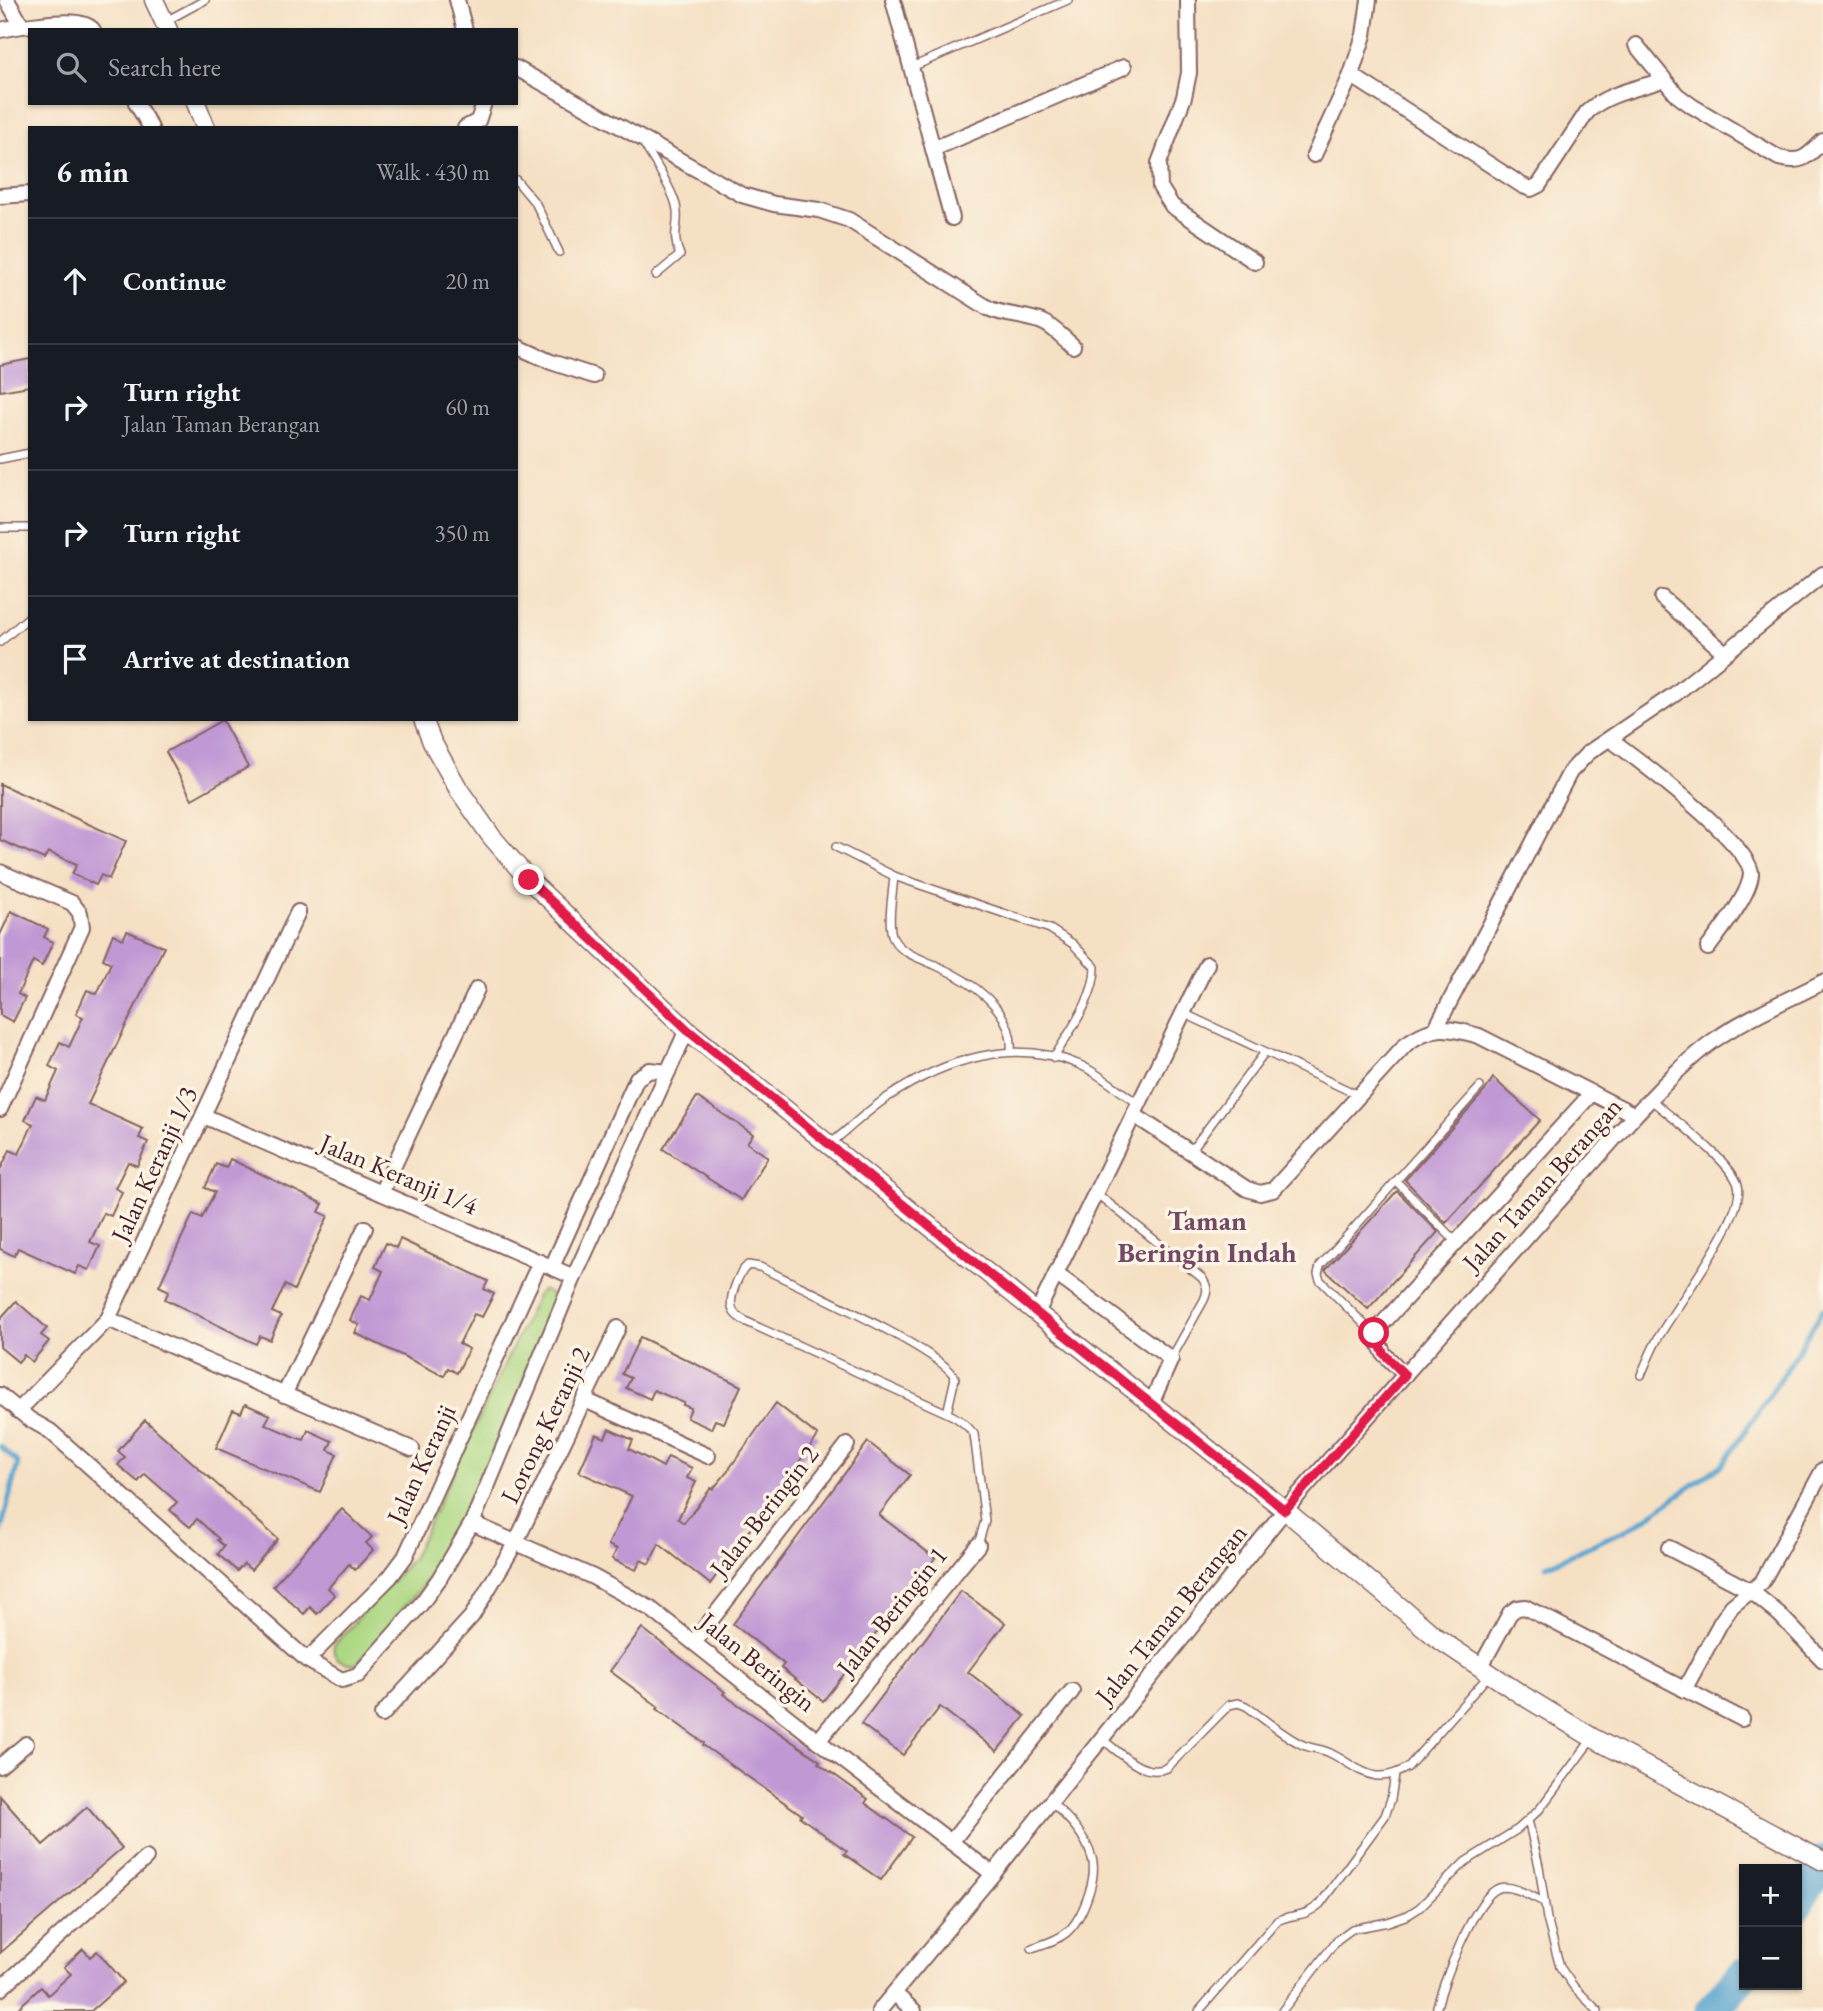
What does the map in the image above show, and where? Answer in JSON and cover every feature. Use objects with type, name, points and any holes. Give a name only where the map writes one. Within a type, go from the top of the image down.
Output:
[{"type":"street","points":[[7,0],[22,26]]},
{"type":"street","points":[[154,0],[167,26]]},
{"type":"street","points":[[457,0],[464,28]]},
{"type":"street","points":[[893,0],[952,218]]},
{"type":"street","points":[[1188,0],[1189,73],[1184,97],[1159,163],[1160,187],[1172,206],[1255,262]]},
{"type":"street","points":[[1314,155],[1351,75],[1364,35],[1368,0]]},
{"type":"street","points":[[0,30],[76,22],[87,24],[91,28]]},
{"type":"street","points":[[1636,45],[1663,80],[1692,106],[1779,158],[1793,162],[1807,157],[1823,141]]},
{"type":"street","points":[[933,149],[1124,67]]},
{"type":"street","points":[[518,69],[742,195],[775,204],[819,210],[849,220],[988,308],[1005,315],[1042,322],[1073,346]]},
{"type":"street","points":[[1351,75],[1523,186],[1531,188],[1539,185],[1594,105],[1603,99],[1663,80]]},
{"type":"street","points":[[137,105],[149,126]]},
{"type":"street","points":[[197,105],[205,126]]},
{"type":"street","points":[[473,125],[483,105]]},
{"type":"street","points":[[0,196],[28,194]]},
{"type":"street","points":[[518,347],[551,362],[594,376]]},
{"type":"street","points":[[1436,1028],[1570,772],[1588,753],[1675,694],[1823,574]]},
{"type":"street","points":[[1662,598],[1724,652]]},
{"type":"street","points":[[424,721],[432,742],[460,790],[491,836],[529,880],[688,1030],[1285,1510],[1437,1638],[1485,1672],[1593,1738],[1823,1861]]},
{"type":"street","points":[[1610,738],[1703,812],[1746,860],[1751,873],[1746,889],[1708,948]]},
{"type":"street","points":[[0,872],[72,903],[80,914],[82,927],[0,1109]]},
{"type":"street","name":"Jalan Keranji 1/3","points":[[18,1411],[108,1319],[298,912]]},
{"type":"street","points":[[1037,1313],[1208,964]]},
{"type":"street","name":"Jalan Taman Berangan","points":[[879,2011],[993,1874],[1285,1510],[1635,1115],[1690,1059],[1714,1040],[1741,1023],[1823,982]]},
{"type":"street","points":[[381,1193],[477,989]]},
{"type":"street","points":[[1136,1109],[1191,1152],[1247,1189],[1260,1193],[1273,1190],[1406,1044],[1422,1032],[1436,1028],[1479,1036],[1635,1115]]},
{"type":"street","points":[[0,1395],[18,1411],[50,1431],[307,1660],[342,1681],[358,1675],[439,1580],[472,1523],[574,1277],[688,1030]]},
{"type":"street","name":"Jalan Keranji","points":[[307,1660],[390,1577],[405,1557],[637,1078],[650,1070],[668,1072]]},
{"type":"street","points":[[1405,1375],[1384,1354],[1374,1333],[1591,1093]]},
{"type":"street","name":"Jalan Keranji 1/4","points":[[204,1116],[574,1277]]},
{"type":"street","points":[[284,1395],[365,1227]]},
{"type":"street","points":[[1056,1274],[1171,1359],[1152,1404]]},
{"type":"street","points":[[108,1319],[412,1449]]},
{"type":"street","name":"Lorong Keranji 2","points":[[382,1715],[472,1616],[516,1542],[618,1328]]},
{"type":"street","points":[[585,1400],[708,1456]]},
{"type":"street","name":"Jalan Beringin 2","points":[[694,1642],[847,1444]]},
{"type":"street","points":[[1684,1690],[1732,1606],[1762,1582],[1823,1470]]},
{"type":"street","name":"Jalan Beringin","points":[[472,1523],[625,1592],[651,1609],[993,1874]]},
{"type":"street","name":"Jalan Beringin 1","points":[[818,1741],[978,1545]]},
{"type":"street","points":[[1669,1548],[1751,1591],[1779,1614],[1823,1660]]},
{"type":"street","points":[[1485,1672],[1510,1613],[1525,1607],[1742,1719]]},
{"type":"street","points":[[951,1842],[1072,1691]]},
{"type":"street","points":[[0,1766],[26,1744]]},
{"type":"street","points":[[0,1989],[146,1858]]},
{"type":"street","points":[[894,1993],[914,2011]]},
{"type":"lane","points":[[167,26],[205,0]]},
{"type":"lane","points":[[911,67],[1068,0]]},
{"type":"lane","points":[[640,137],[676,204],[674,242],[680,255],[656,275]]},
{"type":"lane","points":[[518,182],[536,204],[559,252]]},
{"type":"lane","points":[[0,459],[28,453]]},
{"type":"lane","points":[[0,528],[28,528]]},
{"type":"lane","points":[[0,642],[28,618]]},
{"type":"lane","points":[[836,847],[894,876],[1050,929],[1073,944],[1095,967],[1095,979],[1087,1000],[1054,1058]]},
{"type":"lane","points":[[894,876],[890,932],[895,943],[958,975],[997,1006],[1010,1032],[1011,1052]]},
{"type":"lane","points":[[1184,1013],[1358,1095]]},
{"type":"lane","points":[[830,1145],[887,1098],[941,1067],[999,1052],[1036,1052],[1082,1066],[1136,1109]]},
{"type":"lane","points":[[1191,1152],[1265,1052]]},
{"type":"lane","points":[[1374,1333],[1320,1280],[1320,1266],[1480,1087]]},
{"type":"lane","points":[[1641,1375],[1657,1340],[1724,1234],[1738,1204],[1738,1186],[1724,1164],[1650,1099]]},
{"type":"lane","points":[[1396,1181],[1457,1242]]},
{"type":"lane","points":[[1096,1194],[1202,1278],[1207,1285],[1208,1291],[1204,1300],[1171,1359]]},
{"type":"lane","points":[[947,1413],[955,1377],[953,1372],[930,1355],[760,1267],[748,1265],[742,1270],[730,1302],[732,1311],[739,1318],[947,1413],[959,1418],[974,1434],[985,1521],[978,1545]]},
{"type":"lane","points":[[1102,1739],[1143,1769],[1156,1772],[1167,1768],[1229,1705],[1238,1703],[1301,1745],[1323,1750],[1355,1769],[1375,1776],[1395,1775],[1409,1767],[1485,1672]]},
{"type":"lane","points":[[1282,2011],[1338,1940],[1352,1929],[1408,1915],[1419,1908],[1465,1862],[1518,1829],[1555,1791],[1593,1738]]},
{"type":"lane","points":[[1199,2011],[1276,1921],[1286,1916],[1310,1913],[1320,1904],[1385,1815],[1395,1775]]},
{"type":"lane","points":[[1032,1948],[1054,1941],[1067,1932],[1077,1919],[1088,1895],[1093,1875],[1093,1860],[1084,1839],[1075,1824],[1051,1802]]},
{"type":"lane","points":[[1528,1820],[1560,1967],[1574,1987],[1598,2011]]},
{"type":"lane","points":[[1436,2011],[1453,1957],[1485,1900],[1501,1887],[1544,1902]]},
{"type":"green space","points":[[543,1290],[554,1300],[509,1417],[433,1573],[357,1664],[340,1660],[335,1654],[334,1645],[412,1559],[538,1294]]},
{"type":"building","points":[[28,359],[28,386],[0,391],[0,365]]},
{"type":"building","points":[[223,721],[248,767],[192,799],[166,752]]},
{"type":"building","points":[[0,784],[126,841],[109,879],[101,875],[96,885],[72,874],[77,864],[48,852],[44,859],[0,840]]},
{"type":"building","points":[[11,911],[48,929],[44,937],[53,942],[42,966],[33,961],[18,994],[25,998],[13,1022],[0,1015],[0,935]]},
{"type":"building","points":[[127,931],[164,947],[88,1104],[143,1129],[139,1138],[148,1142],[137,1166],[128,1162],[115,1188],[122,1192],[111,1216],[104,1213],[90,1242],[100,1246],[89,1270],[79,1266],[75,1274],[18,1248],[14,1256],[0,1249],[0,1170],[10,1150],[19,1154],[33,1124],[25,1120],[36,1096],[45,1100],[58,1071],[49,1066],[60,1042],[69,1047],[83,1017],[76,1014],[87,990],[97,994],[111,963],[103,959],[113,934],[123,939]]},
{"type":"building","points":[[1493,1078],[1540,1120],[1446,1223],[1405,1180],[1485,1091]]},
{"type":"building","points":[[697,1097],[753,1134],[747,1143],[768,1157],[741,1200],[663,1149]]},
{"type":"building","points":[[230,1159],[323,1204],[319,1212],[328,1216],[294,1290],[285,1285],[272,1312],[281,1316],[270,1340],[260,1336],[256,1344],[165,1299],[169,1291],[159,1286],[193,1214],[202,1218],[215,1192],[205,1188],[216,1164],[226,1168]]},
{"type":"building","points":[[1397,1191],[1438,1232],[1368,1309],[1325,1270]]},
{"type":"building","points":[[400,1239],[488,1281],[484,1289],[494,1294],[482,1317],[474,1314],[459,1344],[469,1349],[457,1373],[448,1368],[444,1376],[355,1333],[359,1325],[350,1320],[361,1296],[370,1300],[383,1271],[375,1267],[386,1243],[396,1248]]},
{"type":"building","points":[[16,1301],[47,1328],[41,1335],[49,1341],[32,1362],[24,1355],[18,1362],[0,1347],[0,1319]]},
{"type":"building","points":[[640,1337],[741,1386],[724,1423],[715,1420],[711,1429],[687,1418],[691,1408],[683,1405],[684,1403],[654,1390],[650,1399],[626,1388],[631,1378],[622,1374]]},
{"type":"building","points":[[776,1403],[818,1436],[710,1584],[659,1544],[649,1564],[641,1560],[636,1570],[612,1559],[617,1549],[608,1545],[632,1496],[579,1472],[596,1434],[605,1438],[609,1429],[633,1440],[629,1449],[663,1467],[668,1457],[692,1468],[687,1478],[696,1482],[678,1519],[684,1523],[711,1488],[724,1476]]},
{"type":"building","points":[[245,1404],[270,1415],[265,1424],[295,1437],[304,1440],[308,1430],[332,1441],[328,1450],[337,1454],[320,1492],[216,1448],[233,1410],[241,1413]]},
{"type":"building","points":[[145,1420],[278,1539],[251,1570],[244,1564],[237,1571],[218,1554],[224,1546],[217,1540],[219,1539],[197,1519],[190,1527],[179,1518],[170,1510],[177,1502],[145,1474],[138,1482],[118,1465],[125,1457],[118,1451]]},
{"type":"building","points":[[868,1442],[910,1475],[879,1515],[935,1558],[823,1701],[781,1668],[784,1664],[733,1624]]},
{"type":"building","points":[[342,1509],[372,1537],[366,1543],[373,1550],[355,1570],[349,1564],[328,1588],[335,1595],[317,1614],[310,1607],[304,1614],[273,1586]]},
{"type":"building","points":[[961,1591],[1005,1623],[968,1672],[1025,1716],[997,1751],[940,1707],[903,1755],[861,1724]]},
{"type":"building","points":[[642,1628],[725,1692],[723,1694],[820,1761],[818,1763],[868,1799],[865,1803],[912,1837],[881,1880],[844,1854],[847,1851],[800,1817],[802,1815],[703,1745],[704,1743],[657,1709],[659,1707],[610,1671]]},
{"type":"building","points":[[0,1796],[43,1845],[87,1807],[122,1848],[0,1953]]},
{"type":"building","points":[[83,1949],[90,1957],[97,1951],[124,1982],[91,2011],[15,2011],[41,1987],[48,1995],[71,1974],[64,1967]]},
{"type":"waterway","points":[[1546,1566],[1634,1526],[1723,1464],[1787,1369],[1823,1309]]},
{"type":"waterway","points":[[0,1446],[18,1463],[0,1534]]},
{"type":"waterway","points":[[1802,1896],[1823,1861]]},
{"type":"waterway","points":[[1711,2011],[1739,1980]]},
{"type":"district","name":"Taman Beringin Indah","points":[[1207,1236]]},
{"type":"route","points":[[529,880],[688,1030],[1285,1510],[1405,1375],[1384,1354],[1374,1333]]}]
